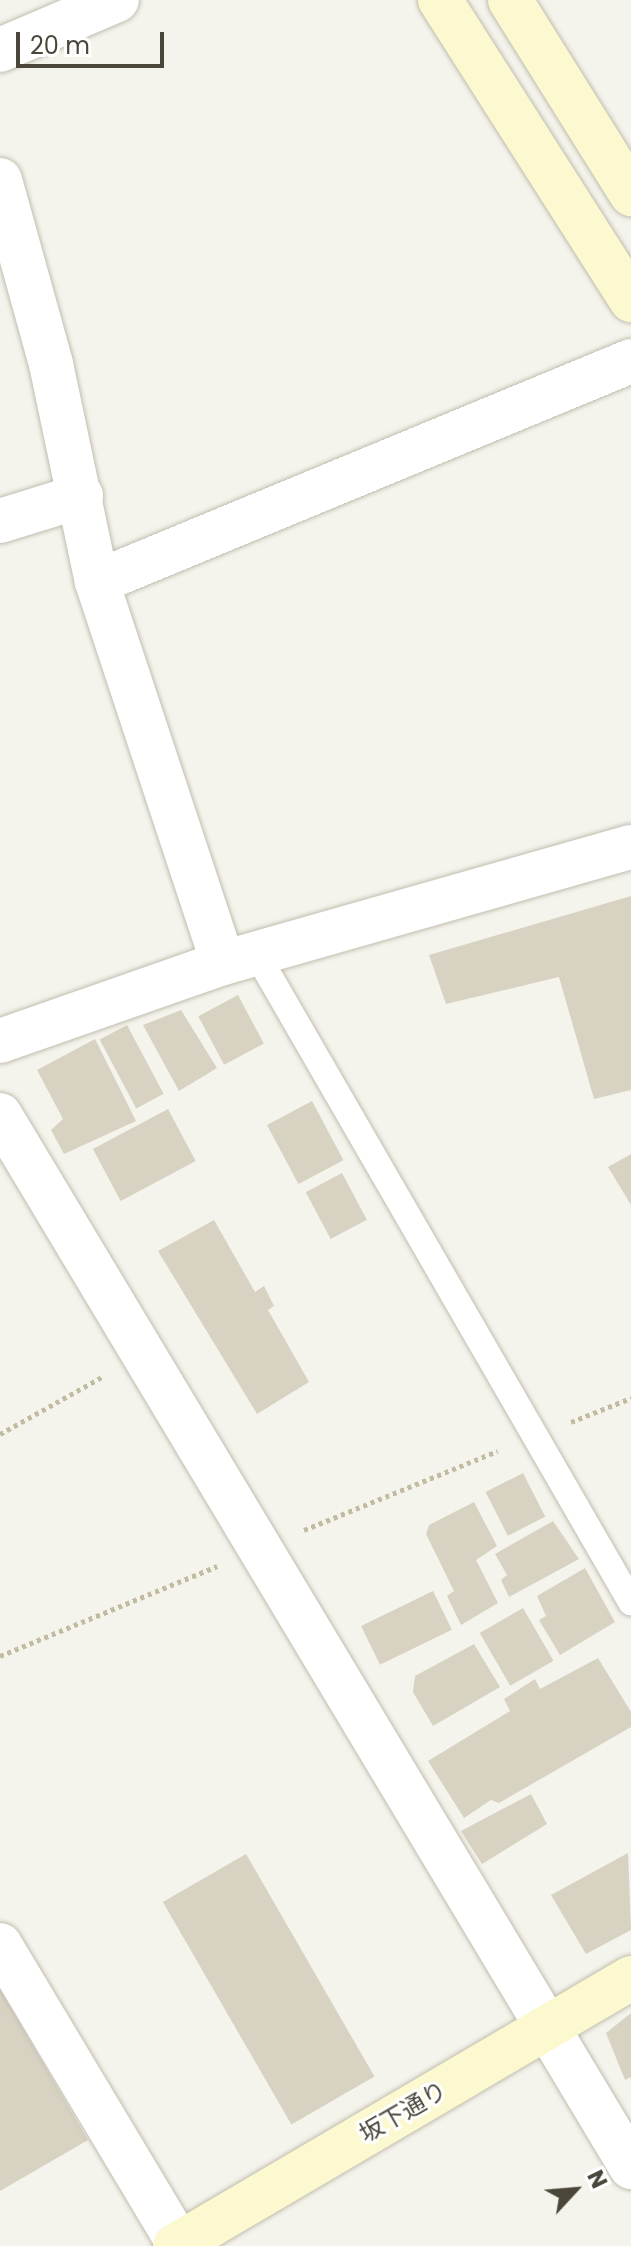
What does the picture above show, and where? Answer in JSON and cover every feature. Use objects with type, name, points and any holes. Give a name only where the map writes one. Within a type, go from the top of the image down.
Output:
[{"type":"street","points":[[0,50],[117,0]]},
{"type":"street","points":[[440,0],[631,300]]},
{"type":"street","points":[[510,0],[631,194]]},
{"type":"street","points":[[0,180],[81,496],[97,582],[239,958]]},
{"type":"street","points":[[97,582],[631,361]]},
{"type":"street","points":[[0,521],[81,496]]},
{"type":"street","points":[[0,1041],[239,958],[631,847]]},
{"type":"street","points":[[0,1115],[263,1546],[631,2167]]},
{"type":"street","points":[[0,1945],[178,2245]]},
{"type":"street","name":"坂下通り","points":[[178,2245],[631,1978]]},
{"type":"lane","points":[[239,958],[536,1436],[631,1602]]},
{"type":"path","points":[[0,1434],[145,1353]]},
{"type":"path","points":[[0,1656],[631,1398]]},
{"type":"building","points":[[631,896],[631,1090],[594,1099],[559,977],[446,1004],[429,955]]},
{"type":"building","points":[[238,995],[264,1044],[224,1065],[198,1016]]},
{"type":"building","points":[[181,1010],[217,1068],[179,1091],[143,1025]]},
{"type":"building","points":[[127,1025],[164,1094],[136,1108],[100,1040]]},
{"type":"building","points":[[95,1039],[136,1121],[64,1154],[51,1130],[63,1119],[37,1070]]},
{"type":"building","points":[[312,1101],[343,1160],[298,1184],[267,1125]]},
{"type":"building","points":[[168,1109],[196,1161],[121,1201],[93,1149]]},
{"type":"building","points":[[631,1154],[631,1205],[608,1167]]},
{"type":"building","points":[[342,1173],[367,1220],[331,1239],[306,1192]]},
{"type":"building","points":[[214,1220],[255,1292],[264,1286],[274,1306],[268,1310],[309,1382],[257,1414],[158,1251]]},
{"type":"building","points":[[523,1473],[545,1517],[508,1536],[486,1492]]},
{"type":"building","points":[[474,1502],[497,1546],[476,1560],[498,1603],[461,1625],[447,1596],[454,1591],[426,1534],[429,1525]]},
{"type":"building","points":[[553,1521],[579,1559],[509,1597],[501,1580],[507,1575],[495,1554]]},
{"type":"building","points":[[585,1568],[615,1622],[560,1655],[539,1620],[546,1616],[537,1596]]},
{"type":"building","points":[[433,1591],[452,1630],[380,1665],[361,1626]]},
{"type":"building","points":[[523,1608],[554,1661],[510,1686],[480,1633]]},
{"type":"building","points":[[474,1644],[500,1687],[433,1726],[413,1692],[415,1676]]},
{"type":"building","points":[[598,1658],[631,1712],[631,1727],[499,1803],[491,1800],[464,1818],[428,1761],[510,1711],[504,1699],[535,1679],[540,1689]]},
{"type":"building","points":[[531,1794],[547,1824],[482,1864],[461,1831]]},
{"type":"building","points":[[628,1853],[631,1930],[586,1954],[551,1895]]},
{"type":"building","points":[[246,1854],[374,2077],[291,2125],[163,1902]]},
{"type":"building","points":[[0,1989],[88,2140],[0,2191]]},
{"type":"building","points":[[631,2013],[631,2077],[625,2080],[606,2033]]}]
